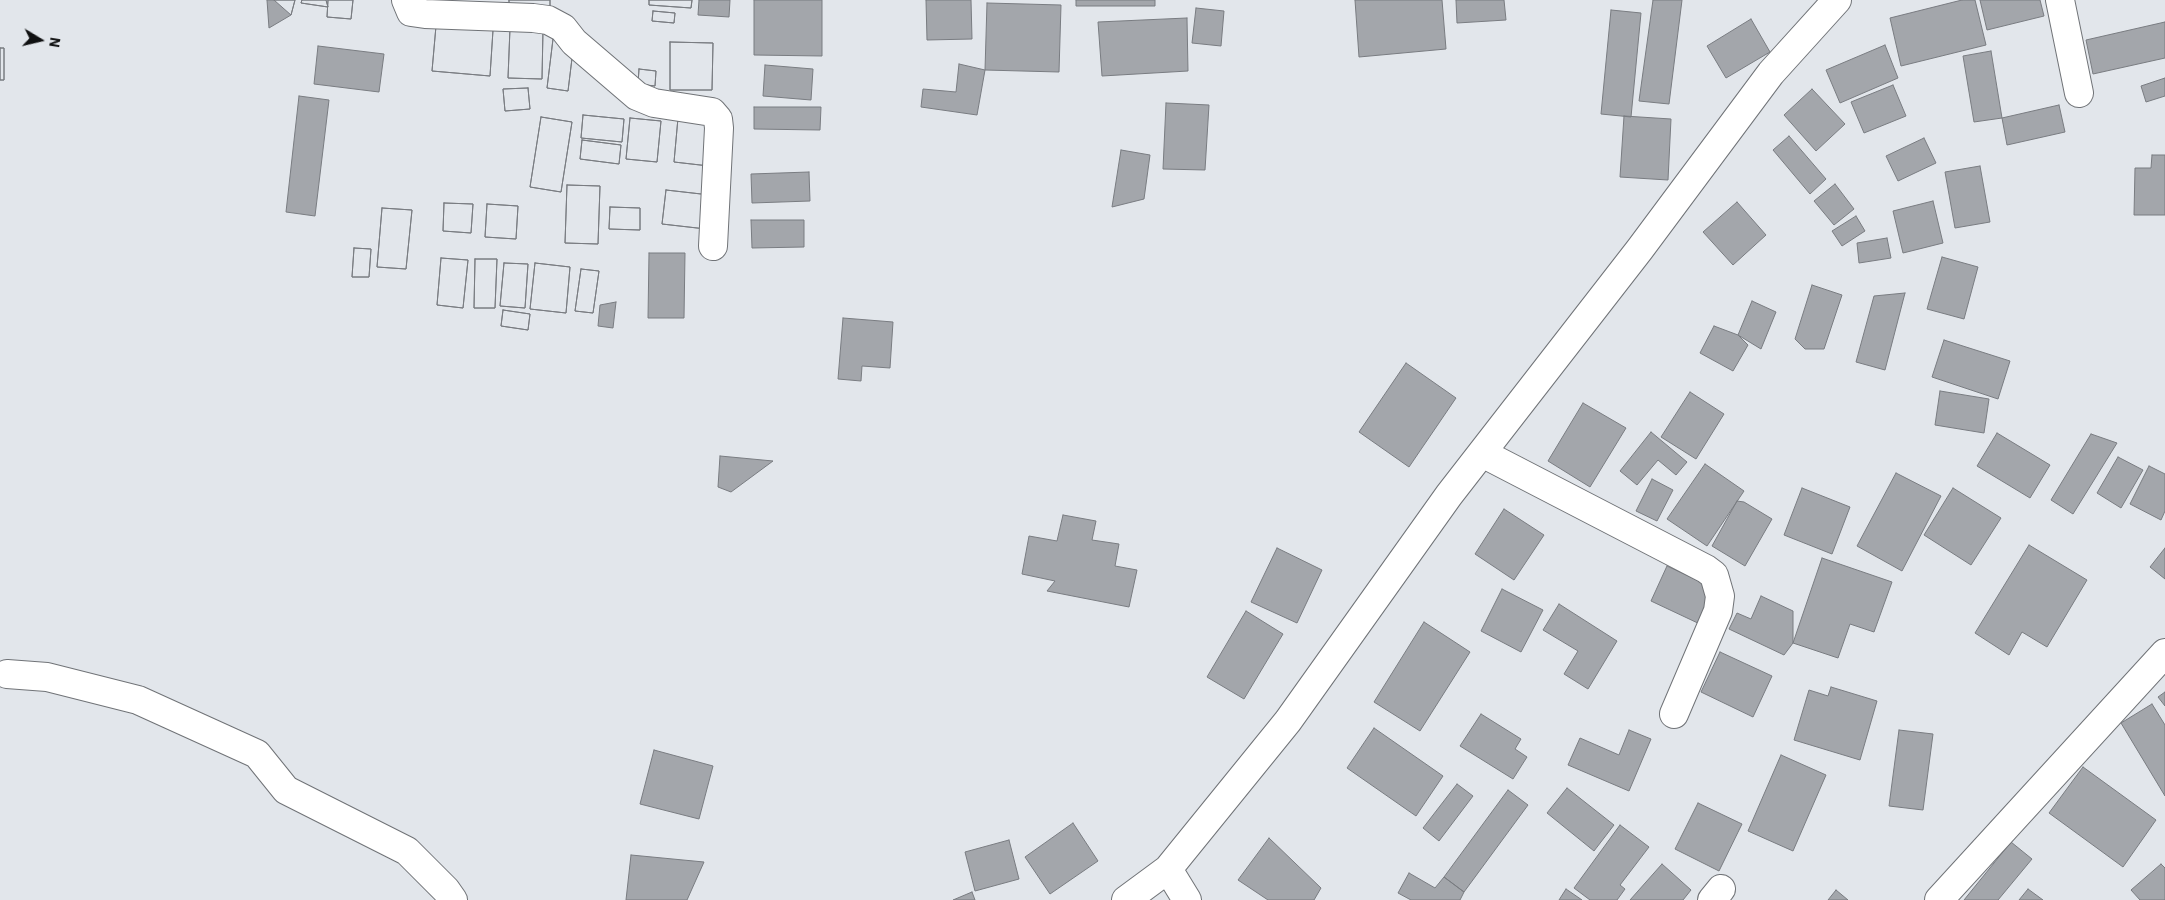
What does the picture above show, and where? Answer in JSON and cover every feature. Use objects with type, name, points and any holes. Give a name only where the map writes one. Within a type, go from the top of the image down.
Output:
[{"type":"street","points":[[406,0],[411,12],[424,14],[548,20],[563,28],[574,42],[637,96],[654,103],[712,112],[718,118],[719,128],[713,246]]},
{"type":"street","points":[[1126,900],[1168,870],[1288,721],[1449,495],[1640,249],[1771,73],[1837,0]]},
{"type":"street","points":[[2060,0],[2079,93]]},
{"type":"street","points":[[1482,453],[1706,568],[1714,575],[1720,596],[1718,611],[1674,714]]},
{"type":"street","points":[[1939,900],[2165,653]]},
{"type":"street","points":[[7,674],[47,677],[138,700],[257,754],[286,790],[407,851],[446,890],[453,900]]},
{"type":"street","points":[[1168,870],[1187,900]]},
{"type":"building","points":[[267,0],[295,0],[291,15],[269,28]]},
{"type":"building","points":[[274,0],[295,0],[291,15]]},
{"type":"building","points":[[302,0],[326,0],[328,7],[301,3]]},
{"type":"building","points":[[302,0],[326,0],[328,7],[301,3]]},
{"type":"building","points":[[328,0],[353,0],[351,19],[327,17]]},
{"type":"building","points":[[328,0],[353,0],[351,19],[327,17]]},
{"type":"building","points":[[509,0],[550,0],[550,9],[509,11]]},
{"type":"building","points":[[509,0],[550,0],[550,9],[509,11]]},
{"type":"building","points":[[649,0],[692,0],[691,8],[649,5]]},
{"type":"building","points":[[649,0],[692,0],[691,8],[649,5]]},
{"type":"building","points":[[699,0],[730,0],[729,17],[698,15]]},
{"type":"building","points":[[754,0],[822,0],[822,56],[754,55]]},
{"type":"building","points":[[926,0],[971,0],[972,39],[927,40]]},
{"type":"building","points":[[1076,0],[1155,0],[1155,6],[1076,6]]},
{"type":"building","points":[[1355,0],[1442,0],[1446,49],[1359,57]]},
{"type":"building","points":[[1456,0],[1504,0],[1506,20],[1457,23]]},
{"type":"building","points":[[1653,0],[1682,0],[1669,104],[1639,101]]},
{"type":"building","points":[[1962,0],[1975,0],[1986,45],[1901,66],[1890,18]]},
{"type":"building","points":[[1980,0],[2040,0],[2044,16],[1987,30]]},
{"type":"building","points":[[987,3],[1061,5],[1059,72],[985,70]]},
{"type":"building","points":[[1196,8],[1224,11],[1221,46],[1192,43]]},
{"type":"building","points":[[1611,10],[1641,13],[1631,117],[1601,114]]},
{"type":"building","points":[[653,11],[675,13],[674,23],[652,21]]},
{"type":"building","points":[[653,11],[675,13],[674,23],[652,21]]},
{"type":"building","points":[[1187,18],[1188,71],[1102,76],[1098,22]]},
{"type":"building","points":[[1751,19],[1770,52],[1726,78],[1707,46]]},
{"type":"building","points":[[2165,22],[2165,58],[2093,74],[2086,40]]},
{"type":"building","points":[[436,26],[493,30],[490,76],[432,71]]},
{"type":"building","points":[[436,26],[493,30],[490,76],[432,71]]},
{"type":"building","points":[[510,28],[543,29],[542,79],[508,78]]},
{"type":"building","points":[[510,28],[543,29],[542,79],[508,78]]},
{"type":"building","points":[[553,39],[574,42],[568,91],[547,88]]},
{"type":"building","points":[[553,39],[574,42],[568,91],[547,88]]},
{"type":"building","points":[[670,42],[713,43],[712,90],[670,90]]},
{"type":"building","points":[[670,42],[713,43],[712,90],[670,90]]},
{"type":"building","points":[[1885,45],[1898,78],[1840,103],[1826,70]]},
{"type":"building","points":[[318,46],[384,54],[379,92],[314,84]]},
{"type":"building","points":[[0,48],[4,48],[4,80],[0,80]]},
{"type":"building","points":[[0,48],[4,48],[4,80],[0,80]]},
{"type":"building","points":[[1991,51],[2002,118],[1974,122],[1963,56]]},
{"type":"building","points":[[959,64],[985,70],[977,115],[921,107],[923,89],[956,92]]},
{"type":"building","points":[[765,65],[813,69],[811,100],[763,96]]},
{"type":"building","points":[[639,69],[656,71],[655,86],[638,84]]},
{"type":"building","points":[[639,69],[656,71],[655,86],[638,84]]},
{"type":"building","points":[[2165,78],[2165,96],[2146,102],[2141,86]]},
{"type":"building","points":[[1893,85],[1906,116],[1864,133],[1851,102]]},
{"type":"building","points":[[528,88],[530,109],[505,111],[503,89]]},
{"type":"building","points":[[528,88],[530,109],[505,111],[503,89]]},
{"type":"building","points":[[1812,89],[1845,124],[1816,151],[1784,115]]},
{"type":"building","points":[[299,96],[329,100],[315,216],[286,212]]},
{"type":"building","points":[[1166,103],[1209,105],[1205,170],[1163,169]]},
{"type":"building","points":[[2059,105],[2065,132],[2007,145],[2002,118]]},
{"type":"building","points":[[754,107],[821,107],[820,130],[754,129]]},
{"type":"building","points":[[583,115],[624,119],[622,142],[581,138]]},
{"type":"building","points":[[583,115],[624,119],[622,142],[581,138]]},
{"type":"building","points":[[1624,116],[1671,119],[1668,180],[1620,177]]},
{"type":"building","points":[[541,117],[572,122],[561,192],[530,187]]},
{"type":"building","points":[[541,117],[572,122],[561,192],[530,187]]},
{"type":"building","points":[[630,118],[661,121],[657,162],[626,159]]},
{"type":"building","points":[[630,118],[661,121],[657,162],[626,159]]},
{"type":"building","points":[[678,118],[713,122],[709,166],[674,162]]},
{"type":"building","points":[[678,118],[713,122],[709,166],[674,162]]},
{"type":"building","points":[[1789,136],[1826,179],[1810,194],[1773,150]]},
{"type":"building","points":[[1924,138],[1936,163],[1898,181],[1886,156]]},
{"type":"building","points":[[582,140],[621,145],[619,164],[580,159]]},
{"type":"building","points":[[582,140],[621,145],[619,164],[580,159]]},
{"type":"building","points":[[1121,150],[1150,155],[1144,199],[1112,207]]},
{"type":"building","points":[[2152,155],[2165,155],[2165,215],[2134,215],[2135,168],[2151,168]]},
{"type":"building","points":[[1980,166],[1990,222],[1955,228],[1945,172]]},
{"type":"building","points":[[809,172],[810,201],[752,203],[751,174]]},
{"type":"building","points":[[1835,184],[1854,209],[1834,225],[1814,201]]},
{"type":"building","points":[[567,185],[600,186],[598,244],[565,243]]},
{"type":"building","points":[[567,185],[600,186],[598,244],[565,243]]},
{"type":"building","points":[[666,190],[710,195],[706,229],[662,224]]},
{"type":"building","points":[[666,190],[710,195],[706,229],[662,224]]},
{"type":"building","points":[[1933,201],[1943,243],[1903,253],[1893,211]]},
{"type":"building","points":[[1737,202],[1766,235],[1733,265],[1703,232]]},
{"type":"building","points":[[444,203],[473,204],[471,233],[443,231]]},
{"type":"building","points":[[444,203],[473,204],[471,233],[443,231]]},
{"type":"building","points":[[487,204],[518,206],[516,239],[485,237]]},
{"type":"building","points":[[487,204],[518,206],[516,239],[485,237]]},
{"type":"building","points":[[610,207],[640,208],[640,230],[609,229]]},
{"type":"building","points":[[610,207],[640,208],[640,230],[609,229]]},
{"type":"building","points":[[382,208],[412,210],[406,269],[377,267]]},
{"type":"building","points":[[382,208],[412,210],[406,269],[377,267]]},
{"type":"building","points":[[1856,216],[1865,231],[1842,246],[1832,231]]},
{"type":"building","points":[[751,220],[804,220],[804,247],[752,248]]},
{"type":"building","points":[[1887,238],[1891,258],[1859,263],[1857,243]]},
{"type":"building","points":[[354,248],[371,249],[369,277],[352,277]]},
{"type":"building","points":[[354,248],[371,249],[369,277],[352,277]]},
{"type":"building","points":[[649,253],[685,253],[684,318],[648,318]]},
{"type":"building","points":[[1942,257],[1978,267],[1964,319],[1927,309]]},
{"type":"building","points":[[441,258],[468,260],[463,308],[437,305]]},
{"type":"building","points":[[441,258],[468,260],[463,308],[437,305]]},
{"type":"building","points":[[475,259],[497,259],[495,308],[474,308]]},
{"type":"building","points":[[475,259],[497,259],[495,308],[474,308]]},
{"type":"building","points":[[504,263],[528,264],[525,308],[500,306]]},
{"type":"building","points":[[504,263],[528,264],[525,308],[500,306]]},
{"type":"building","points":[[535,263],[570,267],[566,313],[530,309]]},
{"type":"building","points":[[535,263],[570,267],[566,313],[530,309]]},
{"type":"building","points":[[581,269],[599,271],[593,313],[575,311]]},
{"type":"building","points":[[581,269],[599,271],[593,313],[575,311]]},
{"type":"building","points":[[1812,285],[1842,295],[1824,349],[1805,349],[1795,339]]},
{"type":"building","points":[[1905,293],[1885,370],[1856,362],[1874,296]]},
{"type":"building","points":[[1752,301],[1776,312],[1761,349],[1738,335]]},
{"type":"building","points":[[616,302],[613,328],[598,326],[600,305]]},
{"type":"building","points":[[503,310],[530,314],[528,330],[501,326]]},
{"type":"building","points":[[503,310],[530,314],[528,330],[501,326]]},
{"type":"building","points":[[843,318],[893,322],[890,368],[862,366],[861,381],[838,379]]},
{"type":"building","points":[[1714,326],[1738,335],[1748,345],[1733,371],[1700,353]]},
{"type":"building","points":[[1944,340],[2010,361],[1998,399],[1932,377]]},
{"type":"building","points":[[1406,363],[1456,398],[1409,467],[1359,432]]},
{"type":"building","points":[[1940,391],[1989,399],[1984,433],[1935,425]]},
{"type":"building","points":[[1690,392],[1724,414],[1696,459],[1661,437]]},
{"type":"building","points":[[1583,403],[1626,428],[1590,487],[1548,461]]},
{"type":"building","points":[[1651,432],[1687,462],[1676,475],[1658,460],[1637,485],[1620,471]]},
{"type":"building","points":[[1997,433],[2050,465],[2030,498],[1977,466]]},
{"type":"building","points":[[2091,434],[2117,443],[2073,514],[2051,500]]},
{"type":"building","points":[[720,456],[773,461],[731,492],[718,487]]},
{"type":"building","points":[[2118,457],[2143,470],[2121,508],[2097,493]]},
{"type":"building","points":[[1705,464],[1744,491],[1707,546],[1667,519]]},
{"type":"building","points":[[2149,466],[2165,474],[2165,511],[2161,520],[2130,504]]},
{"type":"building","points":[[1896,473],[1941,496],[1902,571],[1857,546]]},
{"type":"building","points":[[1652,479],[1673,490],[1657,521],[1636,511]]},
{"type":"building","points":[[1802,488],[1850,507],[1832,554],[1784,535]]},
{"type":"building","points":[[1953,488],[2001,518],[1971,565],[1924,535]]},
{"type":"building","points":[[1737,501],[1744,502],[1772,519],[1745,566],[1712,546]]},
{"type":"building","points":[[1504,509],[1544,535],[1514,580],[1475,554]]},
{"type":"building","points":[[1063,515],[1096,521],[1092,540],[1119,544],[1115,566],[1137,570],[1129,607],[1047,591],[1055,581],[1022,574],[1029,536],[1057,541]]},
{"type":"building","points":[[2029,545],[2087,580],[2047,647],[2022,632],[2009,655],[1975,633]]},
{"type":"building","points":[[1277,548],[1322,570],[1297,623],[1251,602]]},
{"type":"building","points":[[2165,548],[2165,579],[2150,567]]},
{"type":"building","points":[[1822,558],[1892,582],[1874,632],[1850,624],[1838,658],[1793,643]]},
{"type":"building","points":[[1667,566],[1718,590],[1702,625],[1651,601]]},
{"type":"building","points":[[1502,589],[1543,610],[1521,652],[1481,631]]},
{"type":"building","points":[[1761,596],[1793,611],[1793,643],[1784,655],[1729,629],[1737,613],[1751,619]]},
{"type":"building","points":[[1559,604],[1617,641],[1588,689],[1564,674],[1578,651],[1543,630]]},
{"type":"building","points":[[1246,611],[1283,634],[1244,699],[1207,677]]},
{"type":"building","points":[[1424,622],[1470,652],[1420,731],[1374,702]]},
{"type":"building","points":[[1720,652],[1772,676],[1753,717],[1701,692]]},
{"type":"building","points":[[1831,687],[1877,701],[1860,760],[1794,740],[1809,690],[1828,696]]},
{"type":"building","points":[[2165,692],[2165,706],[2158,697]]},
{"type":"building","points":[[2152,704],[2165,725],[2165,796],[2121,723]]},
{"type":"building","points":[[1481,714],[1521,739],[1515,749],[1527,757],[1513,779],[1460,746]]},
{"type":"building","points":[[1374,728],[1443,776],[1416,816],[1347,768]]},
{"type":"building","points":[[1629,730],[1651,739],[1629,791],[1568,765],[1580,738],[1619,755]]},
{"type":"building","points":[[1899,730],[1933,734],[1923,810],[1889,806]]},
{"type":"building","points":[[654,750],[713,766],[699,819],[640,804]]},
{"type":"building","points":[[1781,755],[1826,775],[1793,851],[1748,831]]},
{"type":"building","points":[[2083,767],[2156,820],[2123,867],[2049,813]]},
{"type":"building","points":[[1457,784],[1473,796],[1439,841],[1423,828]]},
{"type":"building","points":[[1567,788],[1614,825],[1594,851],[1547,813]]},
{"type":"building","points":[[1508,790],[1528,805],[1464,892],[1444,877]]},
{"type":"building","points":[[1698,803],[1742,824],[1719,871],[1675,849]]},
{"type":"building","points":[[1073,823],[1098,861],[1050,894],[1025,857]]},
{"type":"building","points":[[1620,825],[1649,847],[1620,885],[1625,889],[1617,900],[1590,900],[1574,888]]},
{"type":"building","points":[[1269,838],[1321,888],[1314,900],[1268,900],[1238,880]]},
{"type":"building","points":[[1009,840],[1019,879],[975,891],[965,852]]},
{"type":"building","points":[[2011,842],[2032,859],[1998,900],[1964,900]]},
{"type":"building","points":[[631,855],[704,862],[687,900],[626,900]]},
{"type":"building","points":[[1662,864],[1691,890],[1683,900],[1630,900]]},
{"type":"building","points":[[2161,864],[2165,868],[2165,900],[2140,900],[2131,890]]},
{"type":"building","points":[[1409,873],[1435,888],[1444,877],[1464,892],[1460,900],[1411,900],[1398,893]]},
{"type":"building","points":[[1566,889],[1582,900],[1559,900]]},
{"type":"building","points":[[2028,889],[2043,900],[2019,900]]},
{"type":"building","points":[[1836,890],[1848,900],[1828,900]]},
{"type":"building","points":[[972,892],[975,900],[953,900]]}]
